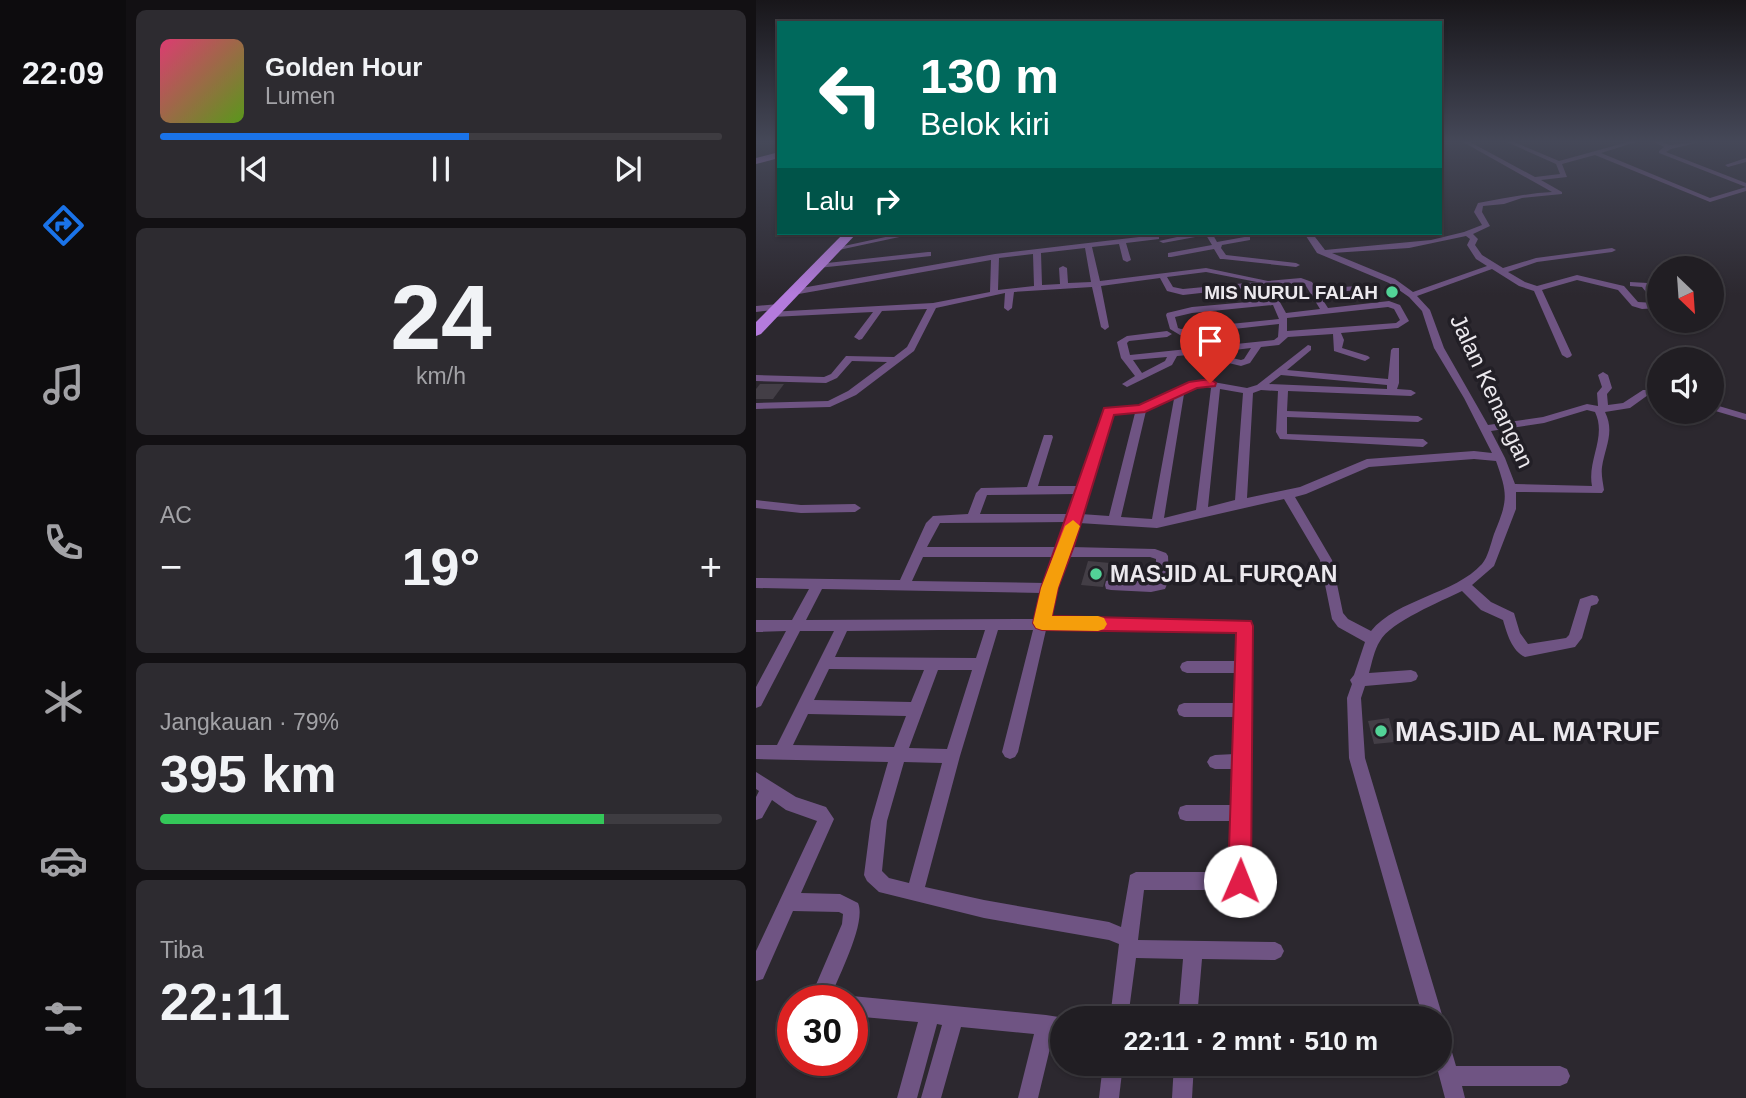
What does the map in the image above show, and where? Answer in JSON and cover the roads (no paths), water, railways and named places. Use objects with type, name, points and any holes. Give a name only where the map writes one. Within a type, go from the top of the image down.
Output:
[{"type":"main road","points":[[756,331],[849,235]]},
{"type":"street","points":[[1309,235],[1322,252],[1389,248],[1467,233],[1486,226],[1478,212],[1480,204],[1504,202],[1521,196],[1557,193]]},
{"type":"street","points":[[1694,193],[1710,200],[1729,193]]},
{"type":"street","points":[[1467,233],[1474,239],[1471,245],[1476,254],[1522,284],[1537,289],[1577,277],[1621,288],[1639,305],[1647,304]]},
{"type":"street","points":[[834,249],[904,235]]},
{"type":"street","points":[[793,292],[995,256],[1178,235]]},
{"type":"street","points":[[1209,235],[1218,245],[1223,257]]},
{"type":"street","points":[[1171,255],[1247,238]]},
{"type":"street","points":[[1122,241],[1127,260]]},
{"type":"street","points":[[1088,245],[1105,327]]},
{"type":"street","points":[[1503,271],[1536,260],[1612,250]]},
{"type":"street","points":[[1037,251],[1038,287]]},
{"type":"street","name":"Jalan Kenangan","points":[[1322,252],[1364,267],[1412,295],[1426,310],[1439,348],[1500,458],[1511,488],[1510,509],[1488,566],[1463,585],[1418,606],[1381,629],[1373,639],[1357,680],[1354,698],[1357,758],[1429,1006]]},
{"type":"street","points":[[818,265],[928,254]]},
{"type":"street","points":[[994,292],[995,256]]},
{"type":"street","points":[[1223,257],[1296,265]]},
{"type":"street","points":[[1213,271],[1223,257]]},
{"type":"street","points":[[1412,295],[1493,266]]},
{"type":"street","points":[[1063,268],[1064,285]]},
{"type":"street","points":[[756,309],[775,311],[933,306],[994,292],[1213,271],[1266,283],[1284,318],[1283,334],[1279,342],[1126,358]]},
{"type":"street","points":[[1162,275],[1170,289],[1177,292],[1301,280],[1309,284],[1325,311]]},
{"type":"street","points":[[1633,284],[1647,288]]},
{"type":"street","points":[[1312,292],[1357,288]]},
{"type":"street","points":[[1537,289],[1567,355]]},
{"type":"street","points":[[1008,308],[1010,290]]},
{"type":"street","points":[[1277,302],[1192,310],[1170,315],[1174,329],[1180,332],[1389,304],[1397,307],[1405,321],[1398,325],[1283,334]]},
{"type":"street","points":[[756,406],[830,404],[852,393],[911,349],[933,306]]},
{"type":"street","points":[[859,337],[879,309]]},
{"type":"street","points":[[1336,331],[1339,340],[1337,349],[1365,358]]},
{"type":"street","points":[[1141,377],[1126,358],[1123,341],[1167,334]]},
{"type":"street","points":[[1196,352],[1241,363],[1247,361],[1258,345]]},
{"type":"street","points":[[1010,752],[1050,588],[1109,411],[1141,409],[1202,383],[1248,391],[1259,387],[1308,348]]},
{"type":"street","points":[[1392,388],[1396,350]]},
{"type":"street","points":[[1127,384],[1169,363],[1173,354]]},
{"type":"street","points":[[756,378],[826,380],[834,376],[848,359],[898,360]]},
{"type":"street","points":[[1278,372],[1411,393]]},
{"type":"street","points":[[1511,488],[1598,490],[1596,473],[1605,435],[1601,408],[1602,393],[1606,388],[1604,375]]},
{"type":"street","points":[[1195,516],[1216,385]]},
{"type":"street","points":[[1259,387],[1392,388]]},
{"type":"street","points":[[1283,389],[1281,432],[1287,438],[1423,443]]},
{"type":"street","points":[[1157,524],[1180,391]]},
{"type":"street","points":[[1241,503],[1248,391]]},
{"type":"street","points":[[1484,429],[1544,419],[1587,407],[1626,406],[1647,392]]},
{"type":"street","points":[[1114,522],[1141,409]]},
{"type":"street","points":[[1724,411],[1746,417]]},
{"type":"street","points":[[1283,414],[1419,419]]},
{"type":"street","points":[[1032,489],[1048,437]]},
{"type":"street","points":[[904,585],[936,519],[1075,518],[1157,524],[1241,503],[1288,495],[1312,488],[1355,466],[1380,460],[1474,455],[1500,458]]},
{"type":"street","points":[[972,518],[983,491],[1082,490]]},
{"type":"street","points":[[1288,495],[1326,560],[1337,615],[1343,623],[1373,639]]},
{"type":"street","points":[[756,504],[801,509],[855,508]]},
{"type":"street","points":[[919,552],[1063,550],[1151,552],[1162,556],[1163,580],[1160,585],[1111,585]]},
{"type":"street","points":[[756,583],[1050,588]]},
{"type":"street","points":[[756,701],[818,585]]},
{"type":"street","points":[[1463,585],[1486,606],[1509,617],[1514,635],[1525,651],[1570,643],[1585,603],[1592,600]]},
{"type":"street","points":[[756,626],[993,626],[1042,623],[1245,626],[1240,881],[1136,881],[1120,1006]]},
{"type":"street","points":[[781,754],[842,626]]},
{"type":"street","points":[[915,892],[952,756],[993,626]]},
{"type":"street","points":[[826,663],[981,664]]},
{"type":"street","points":[[933,665],[899,757],[877,830],[873,875],[885,886],[977,907],[1109,930],[1128,944],[1193,950],[1275,951]]},
{"type":"street","points":[[1187,667],[1244,667]]},
{"type":"street","points":[[1357,680],[1411,676]]},
{"type":"street","points":[[804,707],[917,709]]},
{"type":"street","points":[[1184,710],[1243,710]]},
{"type":"street","points":[[756,752],[952,756]]},
{"type":"street","points":[[1215,762],[1242,761]]},
{"type":"street","points":[[756,813],[762,785],[792,804],[825,816],[756,972]]},
{"type":"street","points":[[1186,813],[1240,813]]},
{"type":"street","points":[[789,902],[840,903],[852,909],[851,924],[826,985]]},
{"type":"street","points":[[1189,1006],[1193,950]]},
{"type":"street","points":[[868,1008],[1050,1026]]},
{"type":"street","points":[[907,1098],[942,1015]]},
{"type":"street","points":[[931,1098],[942,1015]]},
{"type":"street","points":[[1028,1098],[1050,1037]]},
{"type":"street","points":[[1109,1098],[1112,1076]]},
{"type":"street","points":[[1182,1098],[1183,1076]]},
{"type":"street","points":[[1451,1076],[1455,1098]]},
{"type":"street","points":[[1452,1076],[1560,1076]]},
{"type":"place","name":"MIS NURUL FALAH","points":[[1392,292]]},
{"type":"place","name":"MASJID AL FURQAN","points":[[1096,574]]},
{"type":"place","name":"MASJID AL MA'RUF","points":[[1381,731]]}]
